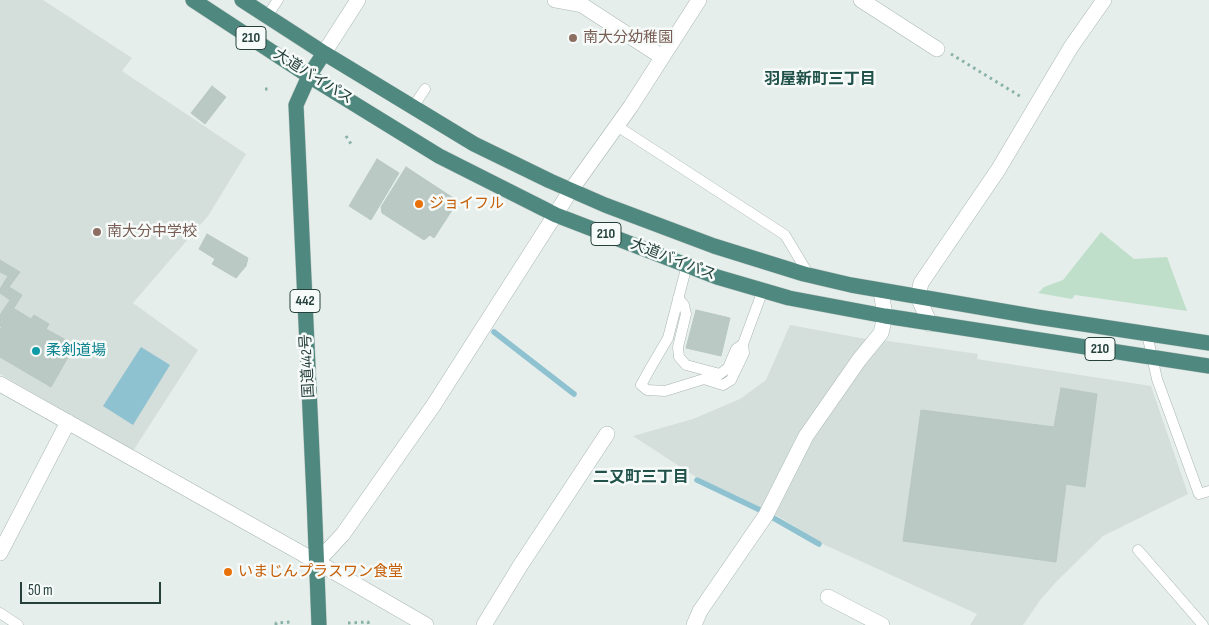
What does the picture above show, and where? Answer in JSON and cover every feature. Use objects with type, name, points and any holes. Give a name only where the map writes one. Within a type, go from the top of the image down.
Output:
[{"type":"highway","name":"大道バイパス","points":[[194,0],[309,76],[439,156],[556,215],[717,277],[789,298],[884,316],[1209,366]]},
{"type":"highway","name":"大道バイパス","points":[[242,0],[324,53],[474,144],[571,190],[714,246],[809,275],[881,291],[1209,343]]},
{"type":"highway","name":"国道442号","points":[[319,625],[296,105],[309,76],[324,53]]},
{"type":"street","points":[[324,53],[358,0]]},
{"type":"street","points":[[555,0],[583,3],[662,57]]},
{"type":"street","points":[[317,562],[343,534],[433,406],[571,190],[616,126],[699,0]]},
{"type":"street","points":[[861,0],[937,49]]},
{"type":"street","points":[[930,324],[918,297],[921,283],[998,170],[1072,47],[1104,0]]},
{"type":"street","points":[[694,625],[700,611],[766,515],[806,436],[859,360],[881,333],[884,316],[881,291]]},
{"type":"street","points":[[0,384],[426,625]]},
{"type":"street","points":[[0,553],[68,422]]},
{"type":"street","points":[[484,625],[520,566],[607,434]]},
{"type":"street","points":[[828,597],[882,625]]},
{"type":"lane","points":[[267,16],[278,0]]},
{"type":"lane","points":[[413,107],[425,89]]},
{"type":"lane","points":[[616,126],[785,234],[809,275]]},
{"type":"lane","points":[[687,265],[668,338],[641,385],[647,390],[665,391],[704,380],[723,384],[732,380],[744,352],[743,344],[763,290]]},
{"type":"lane","points":[[678,298],[684,305],[686,314],[678,347],[679,358],[686,365],[720,374],[728,368],[736,349],[743,344]]},
{"type":"lane","points":[[1147,334],[1157,379],[1199,494],[1209,491]]},
{"type":"lane","points":[[1138,550],[1203,625]]},
{"type":"lane","points":[[0,612],[18,625]]},
{"type":"path","points":[[937,49],[944,50],[1036,106]]},
{"type":"path","points":[[265,89],[270,89]]},
{"type":"path","points":[[346,136],[351,144]]},
{"type":"path","points":[[276,625],[276,623],[292,622]]},
{"type":"path","points":[[348,623],[368,622],[368,625]]},
{"type":"shaded area","name":"南大分中学校","points":[[0,0],[43,0],[132,58],[122,71],[246,154],[208,216],[133,303],[198,350],[133,451],[0,374]]},
{"type":"shaded area","points":[[790,325],[871,340],[764,509],[696,477],[633,436],[693,419],[740,399],[766,380]]},
{"type":"shaded area","points":[[881,340],[978,354],[977,359],[1151,386],[1188,494],[1103,536],[1057,581],[1041,599],[1023,625],[970,625],[977,614],[825,545],[771,512],[809,438]]},
{"type":"green space","points":[[1101,232],[1134,259],[1167,257],[1187,311],[1075,295],[1072,299],[1038,293],[1044,287],[1063,280]]},
{"type":"water","points":[[141,347],[170,365],[133,425],[103,406]]},
{"type":"building","points":[[212,86],[226,97],[205,124],[191,113]]},
{"type":"building","points":[[377,159],[399,173],[371,220],[349,206]]},
{"type":"building","name":"ジョイフル","points":[[406,167],[458,201],[434,238],[430,235],[424,240],[382,213],[381,207]]},
{"type":"building","points":[[207,234],[248,258],[246,266],[236,278],[212,264],[215,259],[199,249]]},
{"type":"building","points":[[0,260],[20,272],[9,287],[22,295],[2,327],[0,326],[0,315],[10,300],[0,293],[0,289],[8,276],[0,272]]},
{"type":"building","name":"柔剣道場","points":[[13,308],[31,319],[34,315],[49,324],[46,329],[75,345],[51,387],[0,357],[0,330]]},
{"type":"building","points":[[696,310],[730,318],[721,356],[686,348]]},
{"type":"building","points":[[1061,388],[1097,394],[1085,487],[1066,484],[1056,562],[903,541],[921,410],[1054,427]]},
{"type":"waterway","points":[[494,332],[574,394]]},
{"type":"waterway","points":[[697,480],[762,511]]},
{"type":"waterway","points":[[770,516],[819,544]]},
{"type":"place","name":"南大分幼稚園","points":[[573,38]]},
{"type":"place","name":"ジョイフル","points":[[419,204]]},
{"type":"place","name":"南大分中学校","points":[[97,232]]},
{"type":"place","name":"柔剣道場","points":[[36,351]]},
{"type":"place","name":"いまじんプラスワン食堂","points":[[228,572]]},
{"type":"district","name":"羽屋新町三丁目","points":[[820,80]]},
{"type":"district","name":"二又町三丁目","points":[[641,478]]}]
